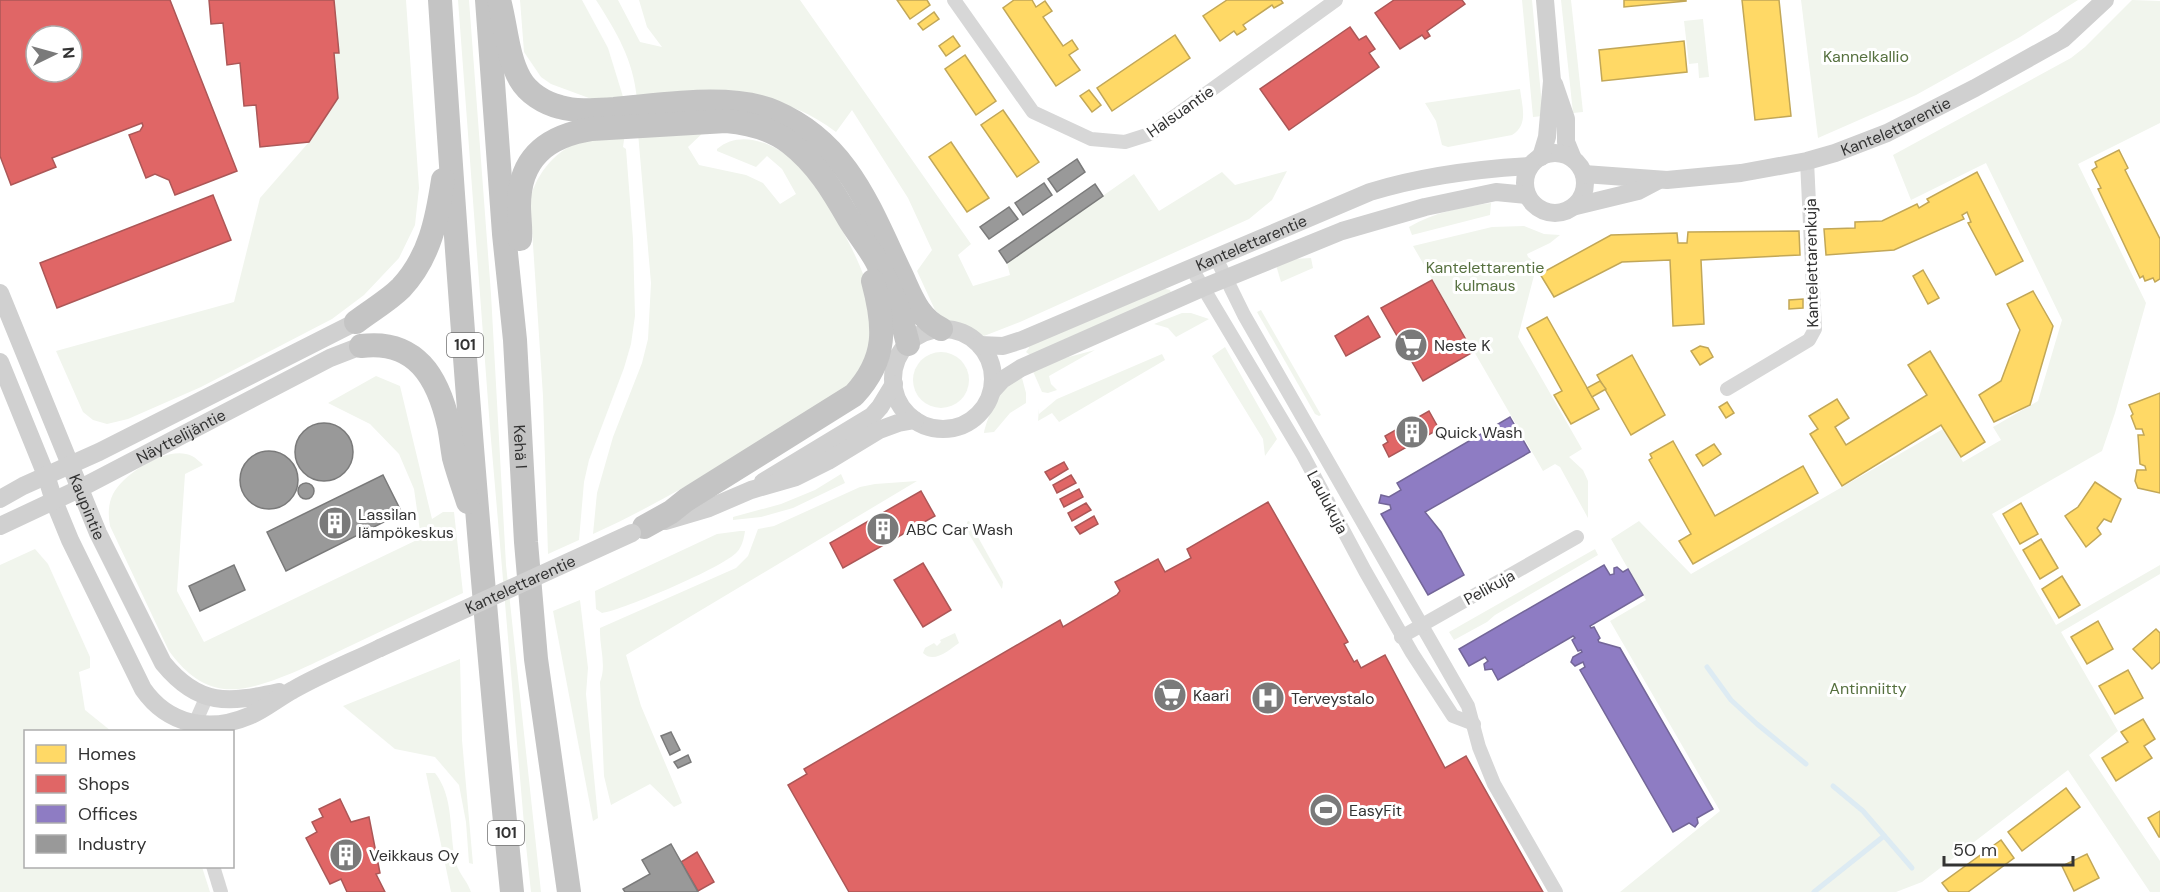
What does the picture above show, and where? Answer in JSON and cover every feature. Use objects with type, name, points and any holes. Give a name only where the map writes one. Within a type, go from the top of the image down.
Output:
[{"type":"highway","name":"101","points":[[440,0],[449,142],[512,892]]},
{"type":"highway","name":"Kehä I","points":[[487,0],[536,658],[569,892]]},
{"type":"highway","points":[[499,0],[511,53],[520,79],[535,95],[546,102],[562,108],[589,110],[714,102],[747,103],[775,112],[803,126],[825,143],[846,167],[873,214],[914,303],[928,322],[941,329]]},
{"type":"highway","points":[[514,340],[520,233],[519,207],[523,174],[534,157],[543,148],[575,132],[610,127],[726,121],[768,130],[789,142],[807,158],[832,189],[877,262],[899,312],[908,344]]},
{"type":"highway","points":[[356,322],[399,289],[412,274],[429,244],[436,224],[449,142]]},
{"type":"highway","points":[[638,530],[845,402],[867,380],[880,349],[881,316],[872,278],[850,220]]},
{"type":"highway","points":[[361,346],[376,344],[395,347],[416,359],[430,375],[444,404],[454,457],[482,549]]},
{"type":"main road","points":[[1545,0],[1552,81],[1547,137],[1525,180],[1527,195],[1532,203],[1548,213],[1568,211],[1576,206],[1584,191],[1578,166],[1566,142],[1566,119],[1552,81]]},
{"type":"main road","name":"Kantelettarentie","points":[[1578,166],[1657,181],[1741,172],[1807,161],[1835,153],[1887,133],[2063,39],[2105,0]]},
{"type":"main road","points":[[1536,162],[1557,153],[1578,166]]},
{"type":"main road","name":"Kantelettarentie","points":[[980,345],[994,347],[1012,344],[1370,192],[1391,186],[1536,162]]},
{"type":"main road","name":"Kantelettarentie","points":[[1576,206],[1638,191],[1657,181]]},
{"type":"main road","name":"Kantelettarentie","points":[[992,391],[1002,380],[1022,368],[1202,288],[1342,231],[1418,209],[1496,192],[1527,195]]},
{"type":"main road","name":"Kaupintie","points":[[0,294],[98,533],[163,663],[177,680],[207,696]]},
{"type":"main road","name":"Näyttelijäntie","points":[[0,499],[46,475],[99,452],[356,322]]},
{"type":"main road","points":[[941,329],[962,333],[980,345],[992,367],[992,391],[977,416],[956,427],[932,428],[915,420],[900,404],[894,384],[896,362],[908,344],[923,333],[941,329]]},
{"type":"main road","name":"Näyttelijäntie","points":[[0,526],[79,489],[330,358],[361,346]]},
{"type":"main road","name":"Kaupintie","points":[[0,362],[70,540],[143,689],[162,711],[202,728]]},
{"type":"main road","name":"Kantelettarentie","points":[[752,490],[788,465],[872,416],[894,384]]},
{"type":"main road","name":"Kantelettarentie","points":[[202,728],[250,716],[293,690],[380,648],[638,530],[796,477],[828,461],[879,430],[915,420]]},
{"type":"main road","name":"Kantelettarentie","points":[[207,696],[236,700],[293,690]]},
{"type":"street","name":"Halsuantie","points":[[954,0],[1033,112],[1091,139],[1113,142],[1139,139],[1150,134],[1336,0]]},
{"type":"street","name":"Kantelettarenkuja","points":[[1728,389],[1809,340],[1815,328],[1807,161]]},
{"type":"street","name":"Laulukuja","points":[[1216,258],[1244,315],[1468,706],[1479,747],[1494,784],[1556,892]]},
{"type":"street","name":"Laulukuja","points":[[1192,269],[1303,455],[1401,637],[1453,716],[1474,724]]},
{"type":"street","name":"Pelikuja","points":[[1401,637],[1577,537]]},
{"type":"street","points":[[202,728],[207,696]]},
{"type":"street","points":[[213,868],[221,892]]},
{"type":"green space","points":[[334,0],[406,0],[419,188],[415,225],[399,258],[364,295],[332,319],[201,387],[128,419],[107,424],[93,420],[83,412],[56,351],[234,302],[260,198],[309,142],[334,53],[338,53]]},
{"type":"green space","points":[[458,0],[469,0],[491,294],[506,565],[541,892],[531,892],[525,836],[490,428]]},
{"type":"green space","points":[[520,0],[582,0],[608,48],[624,100],[597,101],[551,84],[541,77],[524,52]]},
{"type":"green space","points":[[596,0],[618,0],[640,42],[662,47],[647,27],[639,0],[800,0],[971,244],[958,255],[973,286],[1010,275],[1007,263],[1134,174],[1159,211],[1222,172],[1235,185],[1287,171],[1272,200],[1249,219],[984,336],[958,323],[946,320],[935,310],[917,271],[932,250],[908,198],[852,110],[836,132],[812,116],[764,99],[716,95],[637,99],[628,59]]},
{"type":"green space","points":[[1522,0],[1532,0],[1543,116],[1533,117]]},
{"type":"green space","points":[[1561,0],[1571,0],[1583,112],[1573,113]]},
{"type":"green space","name":"Kannelkallio","points":[[1801,0],[2078,0],[2020,37],[1916,95],[1818,138]]},
{"type":"green space","name":"Antinniitty","points":[[2132,0],[2160,1],[2160,123],[2078,164],[2146,303],[2102,451],[1992,514],[2056,625],[2160,565],[2160,574],[2061,632],[2118,731],[2089,755],[2160,861],[2160,892],[2150,892],[2068,770],[1922,882],[1896,892],[1620,892],[1720,811],[1610,621],[1646,600],[1611,539],[1639,521],[1691,574],[1943,429],[1963,462],[2001,440],[1993,427],[2038,401],[2062,320],[1986,163],[1911,200],[1893,155],[2071,58]]},
{"type":"green space","points":[[1703,19],[1709,77],[1699,78],[1698,63],[1689,64],[1684,21]]},
{"type":"green space","points":[[1520,89],[1523,121],[1517,131],[1512,135],[1448,147],[1442,145],[1436,121],[1425,103]]},
{"type":"green space","points":[[707,129],[688,147],[699,165],[746,175],[763,183],[780,204],[796,194],[782,169],[767,156],[756,167],[717,151],[717,149],[729,142],[742,139],[769,145],[795,161],[814,180],[854,252],[868,287],[873,315],[870,349],[864,365],[854,380],[840,394],[804,420],[662,500],[593,534],[597,493],[613,437],[642,363],[648,339],[651,283],[638,133]]},
{"type":"green space","points":[[625,133],[623,147],[626,149],[633,239],[635,316],[631,344],[589,460],[584,482],[579,540],[548,554],[543,396],[530,199],[543,171],[564,150],[588,139]]},
{"type":"green space","points":[[1491,203],[1490,215],[1412,235],[1409,227],[1429,217],[1449,211]]},
{"type":"green space","name":"Kantelettarentie kulmaus","points":[[1524,226],[1544,234],[1560,235],[1550,243],[1527,254],[1537,264],[1518,337],[1582,449],[1569,457],[1583,470],[1588,481],[1588,518],[1560,467],[1555,464],[1543,471],[1413,246],[1492,227]]},
{"type":"green space","points":[[1311,258],[1313,268],[1281,282],[1276,265],[1294,259]]},
{"type":"green space","points":[[1161,288],[1170,290],[1172,295],[1030,355],[1026,352],[1029,348],[1027,344]]},
{"type":"green space","points":[[1261,310],[1321,415],[1315,414],[1257,312]]},
{"type":"green space","points":[[1182,313],[1191,313],[1209,319],[1176,337],[1168,328],[1154,324]]},
{"type":"green space","points":[[1225,347],[1277,439],[1265,456],[1263,439],[1212,356]]},
{"type":"green space","points":[[1095,350],[1049,376],[1051,384],[1057,390],[1042,392],[1032,369]]},
{"type":"green space","points":[[936,352],[946,352],[961,360],[967,369],[969,380],[967,391],[961,400],[946,408],[936,408],[925,403],[918,396],[913,385],[913,375],[918,364],[925,357]]},
{"type":"green space","points":[[1162,354],[1165,360],[1059,422],[1052,413],[1038,421],[1039,408],[1039,414],[1057,399]]},
{"type":"green space","points":[[376,376],[400,386],[432,519],[443,512],[454,512],[463,593],[271,681],[238,689],[224,689],[200,681],[186,671],[169,651],[110,526],[109,510],[113,494],[137,470],[160,457],[182,453],[193,457],[203,465],[185,474],[177,591],[204,642],[421,538],[414,489],[399,454],[370,424],[328,403]]},
{"type":"green space","points":[[1022,378],[1026,403],[1010,413],[994,432],[984,433],[1001,390]]},
{"type":"green space","points":[[841,474],[845,483],[793,508],[761,517],[733,520],[733,517],[781,504],[815,490]]},
{"type":"green space","points":[[917,481],[626,655],[641,706],[682,803],[674,807],[650,784],[611,805],[604,776],[600,682],[603,662],[600,628],[736,568],[748,556],[758,529],[774,526],[860,487]]},
{"type":"green space","points":[[969,521],[1003,582],[1002,589],[969,534],[967,522]]},
{"type":"green space","points":[[745,531],[743,542],[739,550],[728,559],[672,587],[630,604],[602,613],[596,609],[595,591],[717,534]]},
{"type":"green space","points":[[35,549],[48,564],[90,657],[90,668],[79,672],[85,710],[110,730],[24,730],[24,868],[202,868],[210,892],[0,892],[0,565]]},
{"type":"green space","points":[[1595,549],[1598,555],[1495,615],[1487,622],[1454,640],[1449,632]]},
{"type":"green space","points":[[580,600],[588,668],[586,694],[598,818],[593,821],[553,611]]},
{"type":"green space","points":[[955,633],[959,643],[946,652],[937,657],[923,653],[925,648],[934,643],[937,646],[940,640]]},
{"type":"green space","points":[[460,659],[462,740],[473,864],[469,863],[466,822],[459,785],[435,757],[395,749],[343,706]]},
{"type":"green space","points":[[426,773],[435,773],[445,792],[456,864],[471,892],[451,892]]},
{"type":"building: Homes","points":[[897,0],[927,0],[930,5],[910,19]]},
{"type":"building: Homes","points":[[1014,0],[1032,0],[1036,7],[1045,1],[1052,11],[1043,17],[1063,46],[1072,40],[1078,49],[1069,55],[1080,70],[1056,86],[1003,8]]},
{"type":"building: Homes","points":[[1227,0],[1281,0],[1283,3],[1274,8],[1272,5],[1243,25],[1246,29],[1242,32],[1237,35],[1234,31],[1220,41],[1203,16]]},
{"type":"building: Homes","points":[[1624,0],[1686,0],[1686,1],[1624,7]]},
{"type":"building: Homes","points":[[1742,0],[1779,0],[1791,116],[1755,120]]},
{"type":"building: Homes","points":[[934,12],[939,19],[923,30],[918,24]]},
{"type":"building: Homes","points":[[1175,35],[1190,58],[1112,111],[1097,88]]},
{"type":"building: Homes","points":[[953,36],[960,46],[946,56],[939,46]]},
{"type":"building: Homes","points":[[1684,41],[1687,72],[1602,81],[1599,50]]},
{"type":"building: Homes","points":[[965,55],[996,101],[976,115],[945,69]]},
{"type":"building: Homes","points":[[1089,90],[1101,105],[1092,112],[1080,96]]},
{"type":"building: Homes","points":[[1003,110],[1039,162],[1017,177],[981,125]]},
{"type":"building: Homes","points":[[951,142],[989,198],[967,212],[929,157]]},
{"type":"building: Homes","points":[[2119,150],[2128,168],[2125,170],[2160,239],[2160,279],[2155,282],[2153,278],[2145,281],[2143,276],[2140,278],[2098,189],[2101,188],[2092,170],[2097,167],[2095,162]]},
{"type":"building: Homes","points":[[1977,172],[2023,261],[1996,275],[1968,223],[1971,222],[1967,212],[1962,215],[1964,219],[1894,250],[1826,255],[1824,229],[1855,228],[1855,222],[1882,221],[1917,204],[1919,208],[1929,202],[1927,199]]},
{"type":"building: Homes","points":[[1799,231],[1800,255],[1701,260],[1704,324],[1673,326],[1670,260],[1622,262],[1554,297],[1540,274],[1611,235],[1677,233],[1678,243],[1687,243],[1688,232]]},
{"type":"building: Homes","points":[[1923,270],[1939,298],[1928,304],[1913,276]]},
{"type":"building: Homes","points":[[2033,291],[2053,326],[2030,405],[1994,422],[1979,395],[2001,381],[2020,330],[2007,304]]},
{"type":"building: Homes","points":[[1803,299],[1803,308],[1789,309],[1789,300]]},
{"type":"building: Homes","points":[[1547,317],[1599,409],[1571,424],[1554,395],[1562,391],[1527,328]]},
{"type":"building: Homes","points":[[1700,346],[1708,348],[1713,357],[1700,365],[1691,351]]},
{"type":"building: Homes","points":[[1930,351],[1985,442],[1961,457],[1941,425],[1842,486],[1810,434],[1818,429],[1809,416],[1837,399],[1849,418],[1835,427],[1846,445],[1927,395],[1908,365]]},
{"type":"building: Homes","points":[[1632,355],[1665,415],[1631,435],[1597,375]]},
{"type":"building: Homes","points":[[1600,381],[1606,389],[1592,397],[1587,388]]},
{"type":"building: Homes","points":[[2160,393],[2160,493],[2138,488],[2135,481],[2137,470],[2146,470],[2145,466],[2140,464],[2138,435],[2144,435],[2142,429],[2136,429],[2129,405]]},
{"type":"building: Homes","points":[[1727,402],[1734,413],[1726,418],[1719,407]]},
{"type":"building: Homes","points":[[1673,441],[1715,516],[1803,466],[1818,493],[1693,564],[1679,541],[1691,534],[1649,460],[1652,458],[1650,454]]},
{"type":"building: Homes","points":[[1714,444],[1721,454],[1703,466],[1696,455]]},
{"type":"building: Homes","points":[[2095,482],[2121,499],[2111,522],[2104,519],[2097,528],[2101,534],[2086,547],[2065,516],[2078,507]]},
{"type":"building: Homes","points":[[2021,503],[2038,534],[2020,544],[2003,514]]},
{"type":"building: Homes","points":[[2041,539],[2058,568],[2040,579],[2023,550]]},
{"type":"building: Homes","points":[[2062,576],[2080,605],[2059,618],[2042,589]]},
{"type":"building: Homes","points":[[2098,621],[2113,649],[2087,664],[2071,637]]},
{"type":"building: Homes","points":[[2156,629],[2160,633],[2160,662],[2152,669],[2133,649]]},
{"type":"building: Homes","points":[[2128,670],[2143,698],[2115,714],[2099,686]]},
{"type":"building: Homes","points":[[2143,719],[2155,739],[2144,746],[2152,758],[2116,781],[2102,758],[2128,742],[2121,732]]},
{"type":"building: Homes","points":[[2066,788],[2080,807],[2022,851],[2008,832]]},
{"type":"building: Homes","points":[[2160,811],[2160,837],[2159,837],[2148,818]]},
{"type":"building: Homes","points":[[2001,840],[2014,858],[1968,892],[1949,892],[1942,883]]},
{"type":"building: Homes","points":[[2087,854],[2099,878],[2074,891],[2062,866]]},
{"type":"building: Shops","points":[[0,0],[170,0],[237,171],[175,195],[169,180],[155,174],[146,178],[129,135],[140,131],[142,123],[52,158],[56,167],[11,185],[0,156]]},
{"type":"building: Shops","points":[[209,0],[334,0],[339,53],[334,53],[338,98],[309,142],[260,147],[256,105],[244,106],[240,63],[227,65],[223,23],[211,24]]},
{"type":"building: Shops","points":[[1394,0],[1462,0],[1465,4],[1427,31],[1430,36],[1425,39],[1422,35],[1400,49],[1375,13]]},
{"type":"building: Shops","points":[[1350,27],[1359,40],[1366,36],[1375,49],[1369,53],[1379,67],[1289,130],[1260,89]]},
{"type":"building: Shops","points":[[213,195],[231,240],[57,308],[40,263]]},
{"type":"building: Shops","points":[[1432,280],[1473,352],[1423,381],[1381,308]]},
{"type":"building: Shops","points":[[1368,316],[1380,337],[1346,356],[1335,336]]},
{"type":"building: Shops","name":"Quick Wash","points":[[1429,411],[1439,429],[1389,457],[1383,445],[1388,442],[1385,436]]},
{"type":"building: Shops","points":[[1064,462],[1068,469],[1050,480],[1045,472]]},
{"type":"building: Shops","points":[[1071,475],[1076,483],[1057,493],[1053,485]]},
{"type":"building: Shops","points":[[1079,489],[1083,497],[1064,507],[1060,499]]},
{"type":"building: Shops","name":"ABC Car Wash","points":[[921,491],[935,516],[843,568],[830,543]]},
{"type":"building: Shops","name":"Kaari","points":[[1268,502],[1348,642],[1344,644],[1354,662],[1357,660],[1361,668],[1385,655],[1445,768],[1466,756],[1543,892],[849,892],[788,785],[807,774],[804,769],[1060,620],[1063,627],[1117,595],[1120,591],[1115,582],[1158,559],[1165,572],[1191,558],[1187,549]]},
{"type":"building: Shops","points":[[1086,503],[1091,510],[1072,521],[1068,513]]},
{"type":"building: Shops","points":[[1094,516],[1098,524],[1080,534],[1075,527]]},
{"type":"building: Shops","points":[[923,563],[951,610],[923,627],[894,580]]},
{"type":"building: Shops","name":"Veikkaus Oy","points":[[340,799],[351,822],[369,817],[380,873],[376,874],[385,892],[347,892],[341,879],[330,884],[306,838],[317,832],[312,822],[323,817],[319,809]]},
{"type":"building: Shops","points":[[697,852],[714,882],[698,891],[681,862]]},
{"type":"building: Offices","points":[[1510,417],[1530,452],[1425,512],[1441,532],[1464,575],[1428,595],[1381,514],[1391,509],[1390,505],[1379,503],[1381,495],[1389,497],[1401,490],[1397,483]]},
{"type":"building: Offices","points":[[1604,565],[1610,575],[1614,574],[1614,568],[1617,567],[1623,572],[1628,569],[1643,595],[1590,626],[1594,627],[1600,638],[1599,642],[1620,648],[1713,809],[1697,818],[1698,823],[1695,827],[1689,823],[1673,832],[1580,670],[1585,667],[1583,662],[1575,666],[1571,662],[1573,657],[1582,652],[1578,651],[1572,640],[1575,638],[1573,636],[1498,680],[1492,669],[1485,670],[1484,664],[1488,661],[1485,657],[1469,666],[1459,649]]},
{"type":"building: Industry","points":[[1077,159],[1085,172],[1057,192],[1048,179]]},
{"type":"building: Industry","points":[[1044,183],[1052,195],[1023,215],[1015,203]]},
{"type":"building: Industry","points":[[1095,184],[1103,196],[1007,263],[999,251]]},
{"type":"building: Industry","points":[[1009,207],[1018,219],[989,239],[980,227]]},
{"type":"building: Industry","points":[[324,423],[335,425],[348,436],[353,452],[351,463],[340,476],[324,481],[313,479],[300,468],[295,452],[297,441],[308,428]]},
{"type":"building: Industry","points":[[263,451],[275,451],[290,459],[298,474],[298,486],[290,501],[275,509],[263,509],[248,501],[240,486],[240,474],[248,459]]},
{"type":"building: Industry","name":"Lassilan lämpökeskus","points":[[383,475],[402,513],[286,571],[267,532]]},
{"type":"building: Industry","points":[[303,483],[309,483],[314,491],[312,497],[303,499],[298,494],[298,488]]},
{"type":"building: Industry","points":[[234,565],[245,590],[200,611],[189,586]]},
{"type":"building: Industry","points":[[671,732],[680,750],[670,755],[661,736]]},
{"type":"building: Industry","points":[[688,755],[691,762],[678,768],[674,762]]},
{"type":"building: Industry","points":[[671,844],[698,892],[625,892],[623,889],[650,874],[642,860]]},
{"type":"waterway","points":[[1707,667],[1731,700],[1806,764]]},
{"type":"waterway","points":[[1833,786],[1863,811],[1912,868]]},
{"type":"waterway","points":[[1814,892],[1884,836]]},
{"type":"place","name":"Neste K","points":[[1411,345]]},
{"type":"place","name":"Quick Wash","points":[[1412,432]]},
{"type":"place","name":"Lassilan lämpökeskus","points":[[335,523]]},
{"type":"place","name":"ABC Car Wash","points":[[883,529]]},
{"type":"place","name":"Kaari","points":[[1170,695]]},
{"type":"place","name":"Terveystalo","points":[[1268,698]]},
{"type":"place","name":"EasyFit","points":[[1326,810]]},
{"type":"place","name":"Veikkaus Oy","points":[[346,855]]}]
